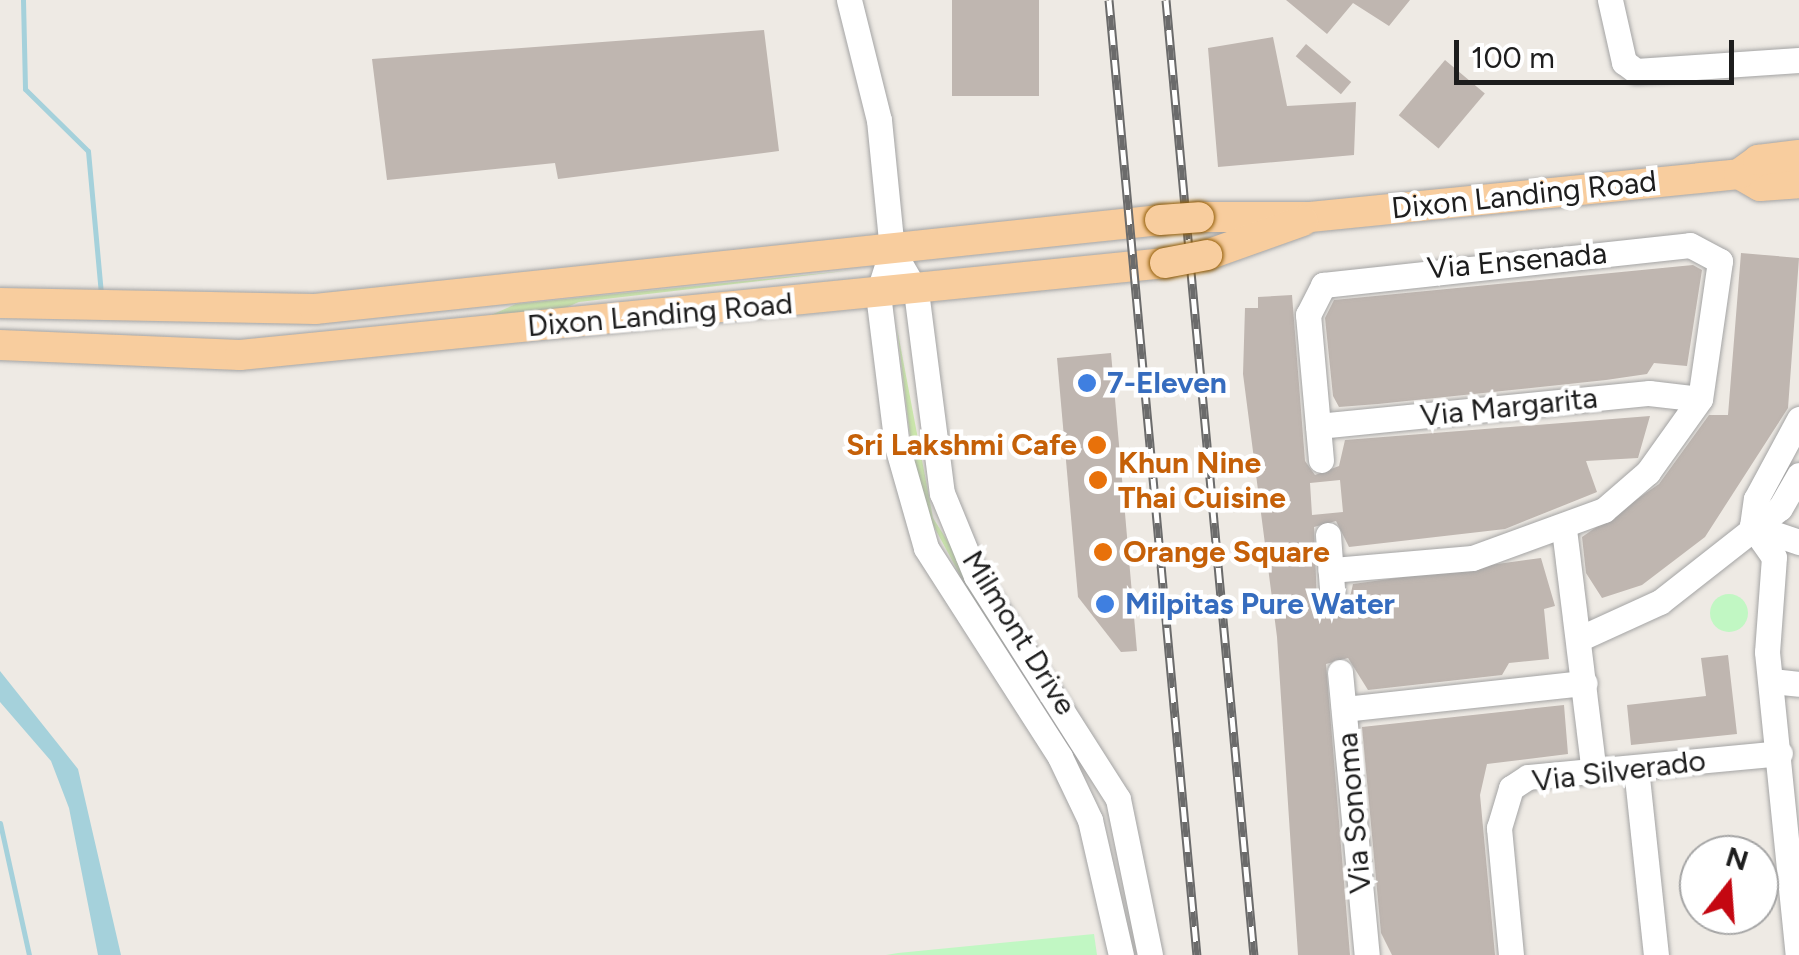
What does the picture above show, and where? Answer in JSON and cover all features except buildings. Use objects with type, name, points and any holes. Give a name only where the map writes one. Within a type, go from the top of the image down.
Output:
[{"type":"main road","name":"Dixon Landing Road","points":[[0,303],[315,308],[1160,220],[1310,217],[1738,174],[1758,160],[1799,156]]},
{"type":"main road","name":"Dixon Landing Road","points":[[1738,174],[1760,186],[1799,183]]},
{"type":"main road","name":"Dixon Landing Road","points":[[0,345],[240,355],[916,291],[1166,263],[1207,255],[1310,217]]},
{"type":"street","name":"Milmont Drive","points":[[848,0],[880,120],[892,250],[878,294],[897,446],[926,548],[1060,757],[1090,820],[1120,955]]},
{"type":"street","points":[[1610,0],[1624,62],[1636,71],[1799,60]]},
{"type":"street","name":"Via Ensenada","points":[[1318,426],[1308,315],[1323,285],[1690,245],[1712,250],[1722,276],[1700,400]]},
{"type":"street","name":"Milmont Drive","points":[[892,250],[916,291],[942,493],[976,576],[1118,800],[1150,955]]},
{"type":"street","name":"Via Margarita","points":[[1318,426],[1649,393],[1700,400]]},
{"type":"street","points":[[1331,570],[1472,558],[1564,530],[1648,472],[1700,400]]},
{"type":"street","points":[[1798,955],[1772,681],[1774,557],[1752,526],[1756,499],[1799,419]]},
{"type":"street","points":[[1318,426],[1321,460]]},
{"type":"street","points":[[1581,638],[1644,612],[1780,508],[1799,475]]},
{"type":"street","points":[[1752,526],[1799,542]]},
{"type":"street","points":[[1564,530],[1581,638],[1594,772]]},
{"type":"street","points":[[1328,535],[1333,602]]},
{"type":"street","name":"Via Sonoma","points":[[1340,672],[1367,955]]},
{"type":"street","points":[[1772,681],[1799,684]]},
{"type":"street","points":[[1344,709],[1585,684]]},
{"type":"street","name":"Via Silverado","points":[[1512,955],[1499,807],[1528,777],[1780,753]]},
{"type":"street","points":[[1636,768],[1656,955]]},
{"type":"green space","points":[[853,270],[579,302],[551,314],[484,318],[516,304]]},
{"type":"green space","points":[[897,328],[933,518],[1038,684],[989,629],[932,523],[912,452]]},
{"type":"green space","points":[[1729,594],[1742,600],[1748,613],[1742,626],[1729,632],[1716,626],[1710,613],[1716,600]]},
{"type":"green space","points":[[1094,934],[1097,955],[886,955],[898,953]]},
{"type":"water","points":[[0,671],[78,769],[121,955],[98,955],[69,808],[51,761],[0,702]]},
{"type":"waterway","points":[[23,0],[25,89],[88,151],[101,294]]},
{"type":"waterway","points":[[0,823],[29,955]]},
{"type":"railway","points":[[1109,0],[1197,955]]},
{"type":"railway","points":[[1166,0],[1254,955]]},
{"type":"place","name":"7-Eleven","points":[[1087,383]]},
{"type":"place","name":"Sri Lakshmi Cafe","points":[[1097,445]]},
{"type":"place","name":"Khun Nine Thai Cuisine","points":[[1098,480]]},
{"type":"place","name":"Orange Square","points":[[1103,552]]},
{"type":"place","name":"Milpitas Pure Water","points":[[1105,604]]}]
